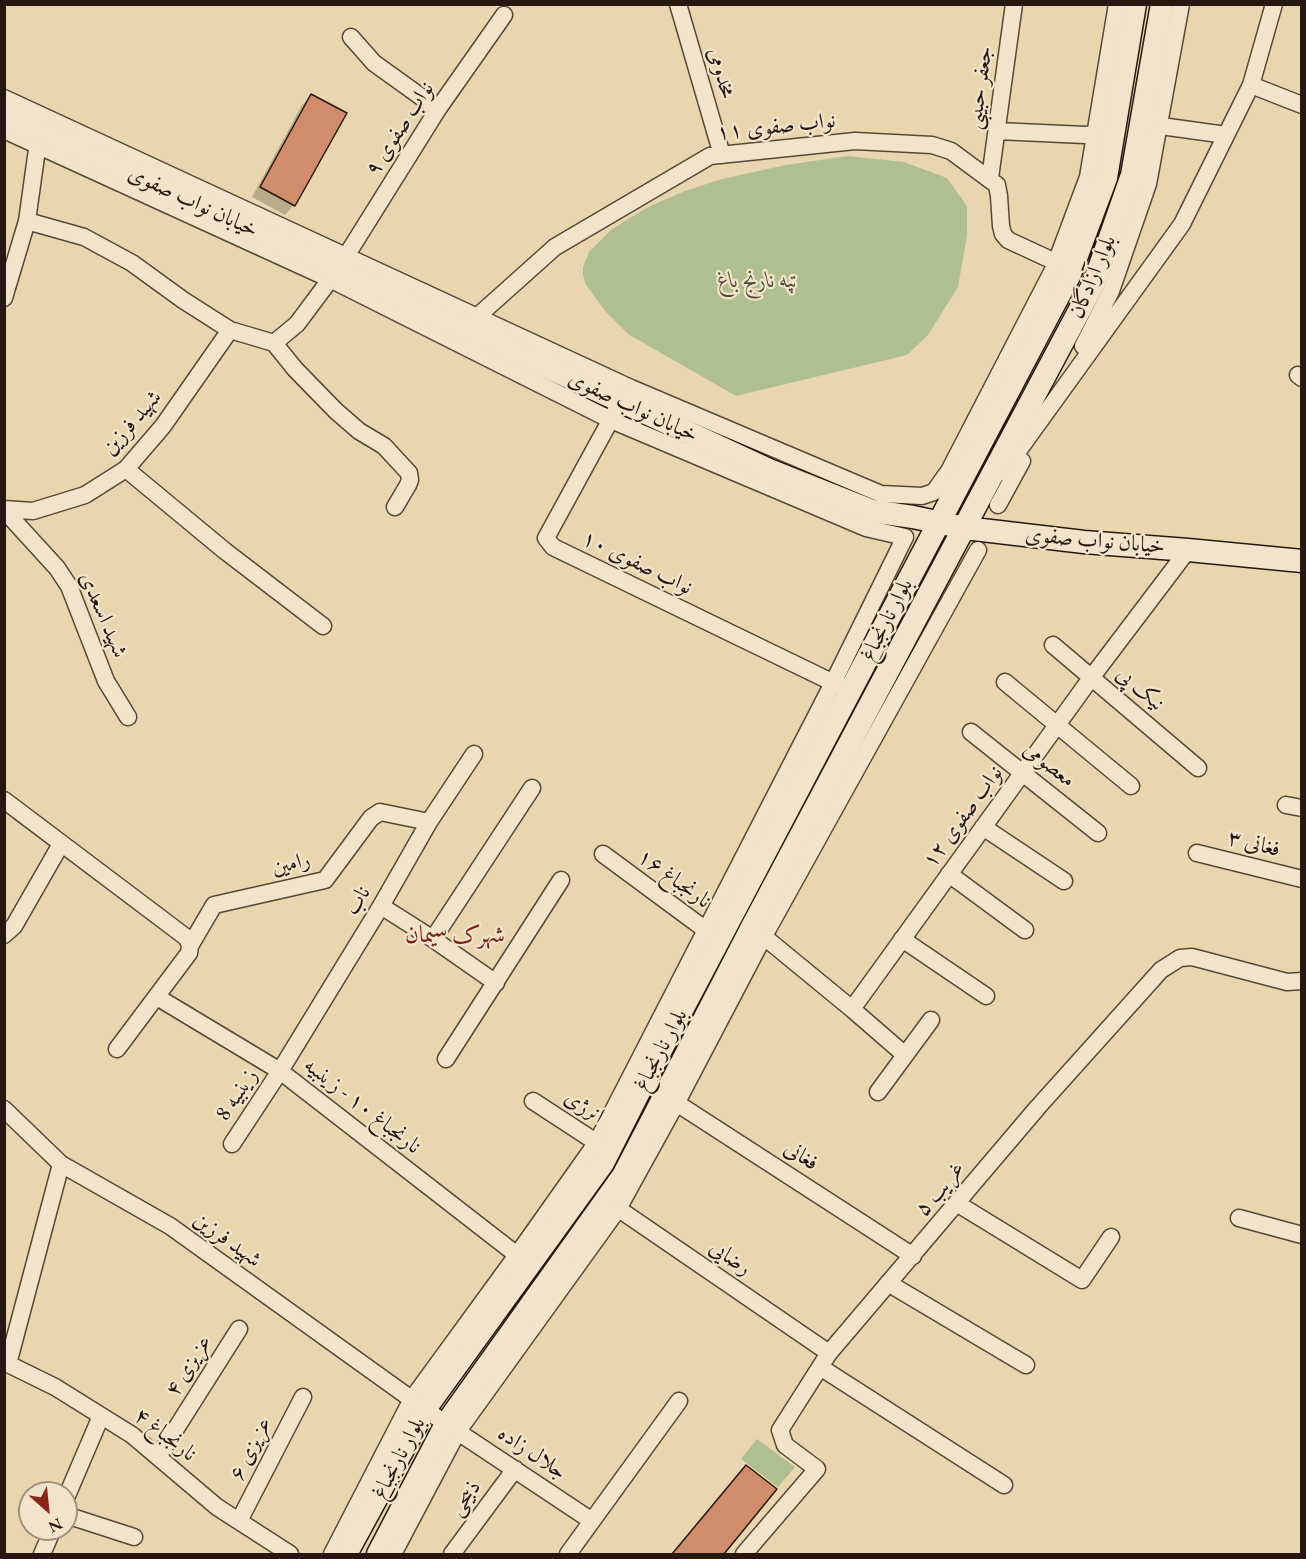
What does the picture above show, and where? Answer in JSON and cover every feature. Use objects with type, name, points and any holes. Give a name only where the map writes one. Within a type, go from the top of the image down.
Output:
[{"type":"main road","name":"بلوار آزادگان","points":[[939,522],[1070,274],[1106,178],[1104,133],[1135,4]]},
{"type":"main road","name":"بلوار آزادگان","points":[[965,528],[990,500],[1094,283],[1132,175],[1162,4]]},
{"type":"main road","name":"خیابان نواب صفوی","points":[[4,115],[39,137],[338,268],[471,322],[616,411],[872,511],[965,528],[1084,542],[1188,549],[1302,561]]},
{"type":"main road","name":"بلوار نارنجباغ","points":[[346,1554],[418,1404],[524,1260],[603,1163],[603,1147],[644,1082],[712,935],[842,688],[939,522]]},
{"type":"main road","name":"بلوار نارنجباغ","points":[[378,1554],[452,1427],[612,1204],[624,1176],[671,1098],[758,932],[965,528]]},
{"type":"street","name":"مخدومی","points":[[678,4],[722,155]]},
{"type":"street","name":"جعفر حبیبی","points":[[990,178],[1014,4]]},
{"type":"street","points":[[471,322],[881,494],[922,496],[934,492],[949,471],[1054,268],[1104,133],[1117,4]]},
{"type":"street","points":[[1058,395],[1111,291],[1148,184],[1181,4]]},
{"type":"street","points":[[990,500],[992,488],[1182,224],[1251,85],[1274,4]]},
{"type":"street","name":"نواب صفوی ۹","points":[[274,343],[297,324],[338,268],[438,109],[504,15]]},
{"type":"street","points":[[351,37],[374,63],[438,109]]},
{"type":"street","points":[[1251,85],[1302,105]]},
{"type":"street","points":[[4,98],[616,411],[866,528],[905,537],[842,688]]},
{"type":"street","points":[[1161,126],[1226,135]]},
{"type":"street","points":[[4,130],[39,137],[27,221],[4,298]]},
{"type":"street","points":[[997,131],[1104,133]]},
{"type":"street","name":"نواب صفوی ۱۱","points":[[471,322],[555,247],[710,156],[855,141],[932,145],[951,151],[990,178]]},
{"type":"street","points":[[990,178],[997,185],[1003,234],[1008,240],[1049,259]]},
{"type":"street","points":[[27,221],[84,237],[132,263],[230,330],[274,343],[294,369],[336,411],[359,430],[384,446],[409,473],[408,485],[395,507]]},
{"type":"street","name":"شهید فرزین","points":[[4,509],[33,511],[85,495],[126,469],[163,426],[230,330]]},
{"type":"street","name":"نواب صفوی ۱۰","points":[[616,411],[546,538],[553,547],[842,688]]},
{"type":"street","points":[[126,469],[225,551],[323,626]]},
{"type":"street","name":"شهید اسعدی","points":[[4,509],[57,568],[69,586],[106,681],[128,717]]},
{"type":"street","name":"نواب صفوی ۱۲","points":[[852,1009],[1091,678],[1188,549]]},
{"type":"street","points":[[905,1056],[758,932],[978,550]]},
{"type":"street","name":"نیک پی","points":[[1053,645],[1198,768]]},
{"type":"street","points":[[1005,682],[1131,786]]},
{"type":"street","name":"معصومی","points":[[971,732],[1098,833]]},
{"type":"street","name":"ناب","points":[[280,1071],[381,906],[429,822],[474,754]]},
{"type":"street","points":[[433,939],[532,788]]},
{"type":"street","points":[[4,801],[187,938],[190,946],[189,953],[117,1049]]},
{"type":"street","name":"رامین","points":[[190,946],[214,905],[325,880],[371,818],[380,812],[429,822]]},
{"type":"street","points":[[983,827],[1064,881]]},
{"type":"street","points":[[4,935],[14,926],[61,844]]},
{"type":"street","name":"نارنجباغ ۱۶","points":[[603,854],[712,935]]},
{"type":"street","name":"فغانی ۳","points":[[1197,854],[1302,879]]},
{"type":"street","points":[[949,874],[1025,930]]},
{"type":"street","points":[[446,1059],[561,880]]},
{"type":"street","points":[[381,906],[496,983]]},
{"type":"street","points":[[603,1147],[712,935]]},
{"type":"street","points":[[902,939],[986,996]]},
{"type":"street","name":"غریب ۵","points":[[744,1554],[817,1469],[785,1445],[780,1430],[825,1360],[1038,1107],[1161,970],[1180,958],[1192,957],[1287,982],[1302,981]]},
{"type":"street","name":"نارنجباغ ۱۰ - زینبیه","points":[[157,997],[280,1071],[524,1260]]},
{"type":"street","points":[[878,1092],[931,1020]]},
{"type":"street","name":"زینبیه 8","points":[[232,1144],[280,1071]]},
{"type":"street","name":"فغانی","points":[[644,1082],[913,1256]]},
{"type":"street","name":"انرژی","points":[[533,1101],[603,1147]]},
{"type":"street","name":"شهید فرزین","points":[[4,1109],[61,1164],[170,1226],[452,1427]]},
{"type":"street","points":[[6,1363],[61,1164]]},
{"type":"street","name":"رضایی","points":[[612,1204],[825,1360],[1004,1485]]},
{"type":"street","points":[[958,1204],[1082,1280],[1111,1238]]},
{"type":"street","points":[[1239,1218],[1302,1235]]},
{"type":"street","points":[[888,1283],[1026,1365]]},
{"type":"street","name":"عزیزی ۴","points":[[158,1457],[239,1329]]},
{"type":"street","name":"نارنجباغ ۴","points":[[6,1363],[55,1386],[132,1435],[217,1507],[290,1554]]},
{"type":"street","name":"عزیزی ۶","points":[[239,1521],[303,1397]]},
{"type":"street","points":[[568,1554],[679,1401]]},
{"type":"street","points":[[332,1554],[418,1404]]},
{"type":"street","points":[[73,1481],[101,1416]]},
{"type":"street","points":[[393,1554],[452,1427]]},
{"type":"street","name":"جلال زاده","points":[[452,1427],[592,1521]]},
{"type":"street","name":"ذبیحی","points":[[452,1554],[515,1469]]},
{"type":"street","points":[[78,1519],[134,1537]]},
{"type":"green space","name":"تپه نارنج باغ","points":[[848,156],[904,162],[947,178],[967,206],[967,236],[958,287],[928,335],[907,355],[736,396],[628,334],[606,312],[586,285],[583,267],[589,252],[612,229],[650,206],[722,179],[786,165]]},
{"type":"green space","points":[[757,1439],[795,1467],[778,1487],[741,1459]]},
{"type":"building","points":[[311,94],[347,113],[295,206],[260,187]]},
{"type":"building","points":[[746,1465],[777,1489],[724,1554],[672,1554]]},
{"type":"district","name":"شهرک سیمان","points":[[455,935]]}]
